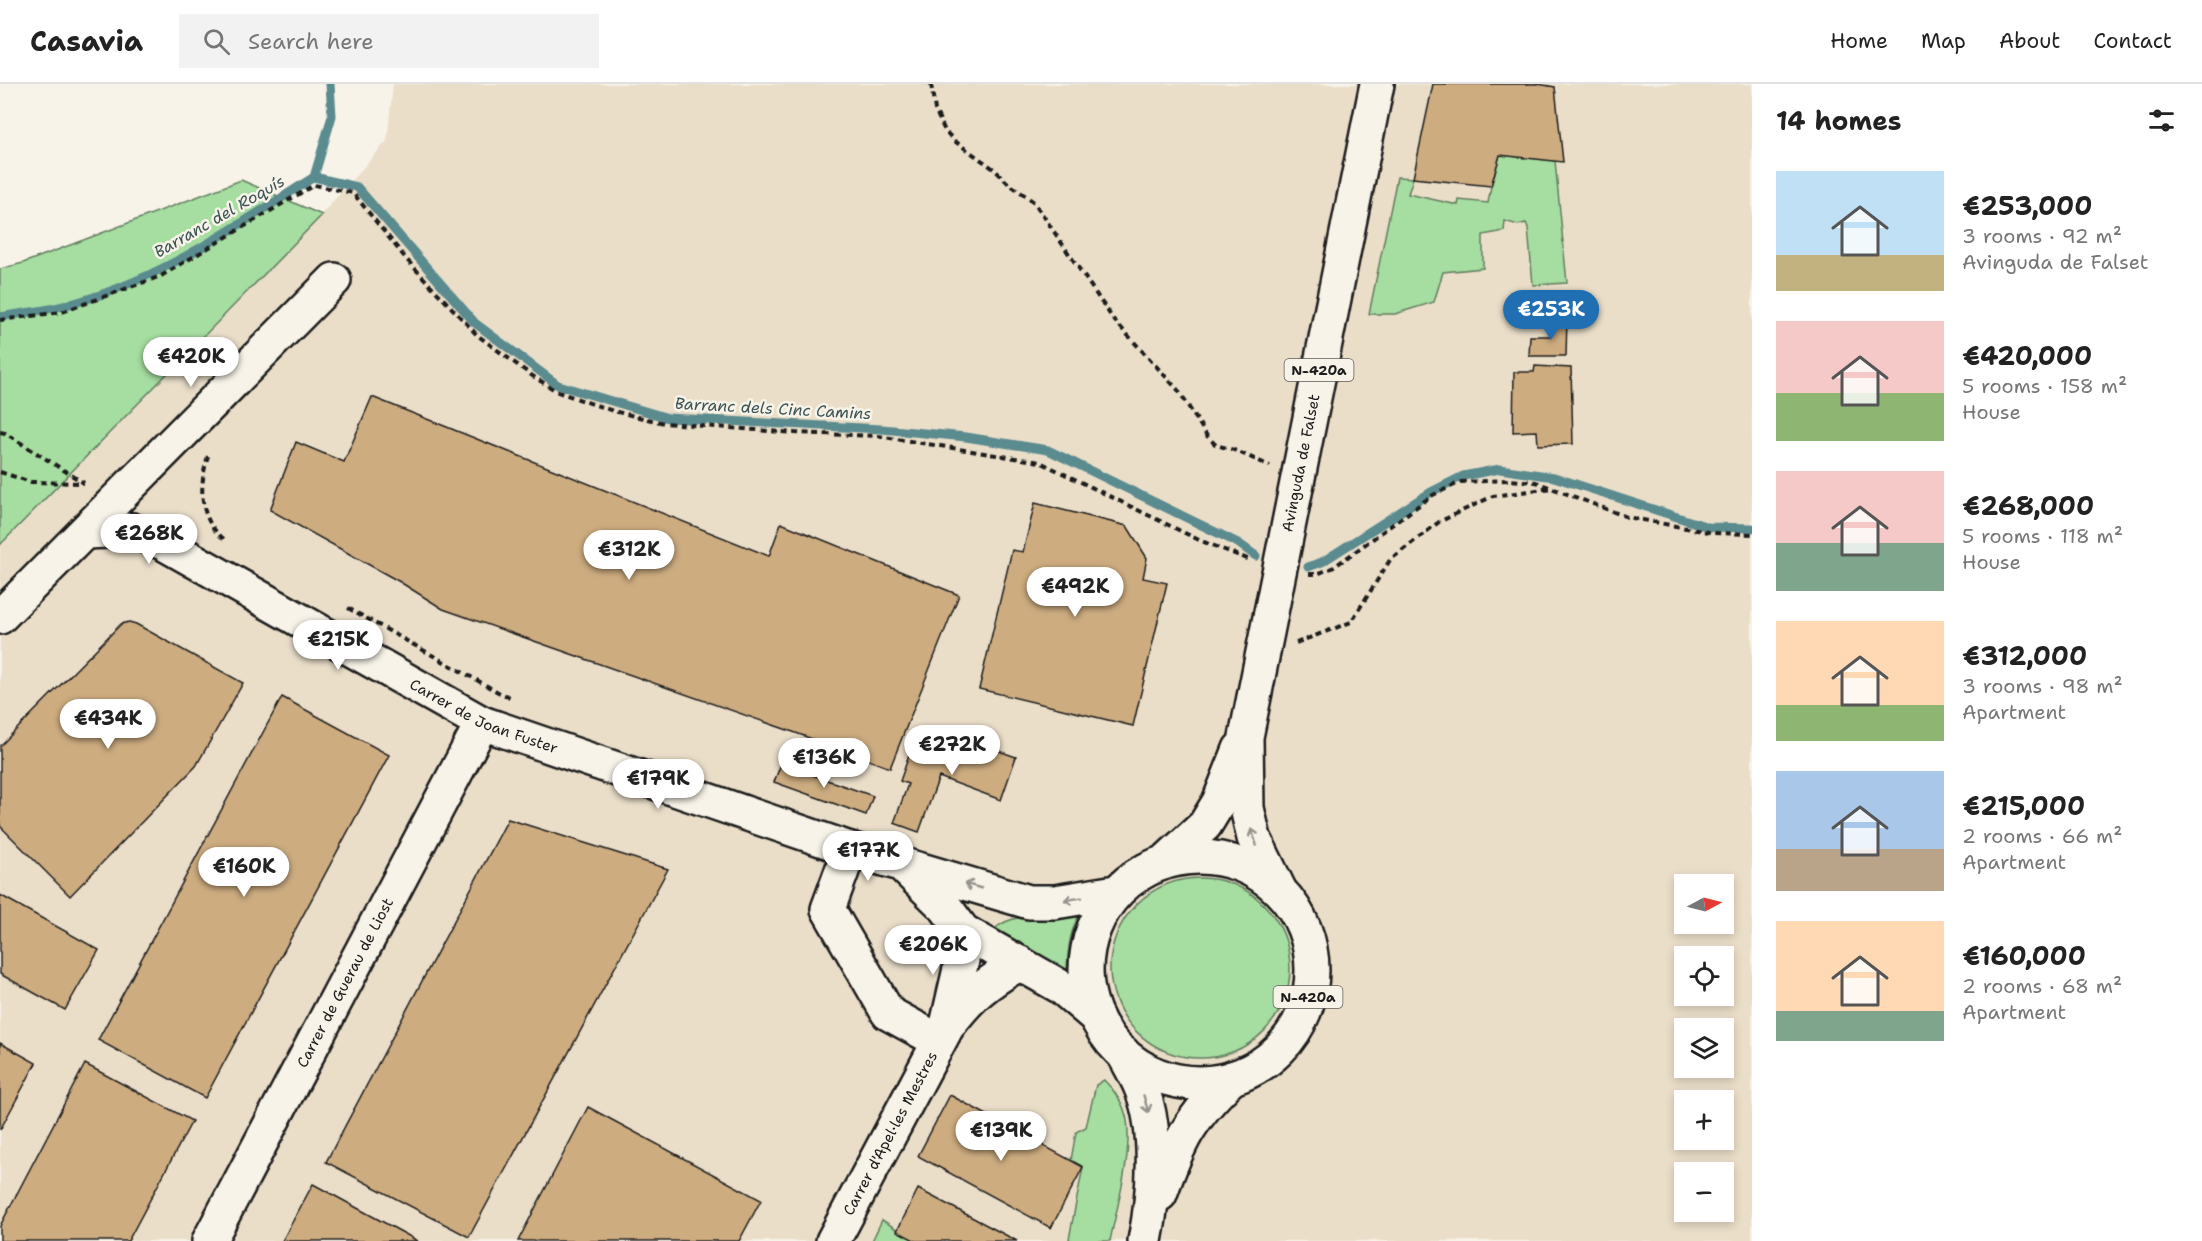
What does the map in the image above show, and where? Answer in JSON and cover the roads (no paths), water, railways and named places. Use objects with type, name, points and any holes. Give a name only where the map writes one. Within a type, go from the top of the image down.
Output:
[{"type":"street","name":"Avinguda de Falset","points":[[1246,737],[1377,84]]},
{"type":"street","points":[[0,618],[334,280]]},
{"type":"street","name":"Carrer de Joan Fuster","points":[[84,532],[132,530],[163,543],[482,723],[850,849],[1029,902],[1055,902],[1116,892]]},
{"type":"street","name":"Carrer de Guerau de Liost","points":[[209,1241],[482,723]]},
{"type":"street","name":"N-420a","points":[[1166,861],[1205,825],[1219,802],[1246,737]]},
{"type":"street","name":"N-420a","points":[[1246,737],[1246,808],[1254,838],[1279,890]]},
{"type":"street","points":[[850,849],[828,909],[888,1013],[943,1034]]},
{"type":"street","name":"N-420a","points":[[1184,856],[1225,859],[1248,867],[1268,878],[1279,890],[1290,901],[1303,923],[1312,949],[1313,970],[1306,1009],[1289,1040],[1274,1056],[1240,1076],[1212,1083],[1185,1082],[1161,1077],[1133,1062],[1111,1041],[1095,1016],[1088,996],[1086,971],[1090,940],[1100,914],[1116,892],[1146,869],[1184,856]]},
{"type":"street","name":"Carrer de Joan Fuster","points":[[902,866],[946,908],[963,931],[1061,987],[1095,1016]]},
{"type":"street","name":"Carrer de Joan Fuster","points":[[963,931],[1003,911],[1029,902]]},
{"type":"street","name":"Carrer d'Apel·les Mestres","points":[[943,1034],[962,960],[963,931]]},
{"type":"street","name":"Carrer d'Apel·les Mestres","points":[[833,1241],[943,1034],[968,1000],[981,988],[1020,963]]},
{"type":"street","name":"N-420a","points":[[1122,1051],[1143,1091],[1149,1114],[1153,1167],[1146,1235]]},
{"type":"street","name":"N-420a","points":[[1146,1235],[1180,1139],[1194,1118],[1232,1078]]},
{"type":"waterway","points":[[314,177],[332,116],[330,84]]},
{"type":"waterway","name":"Barranc dels Cinc Camins","points":[[314,177],[357,187],[475,323],[558,385],[668,418],[882,429],[966,437],[1048,450],[1238,543],[1256,556]]},
{"type":"waterway","name":"Barranc del Roquís","points":[[0,317],[63,306],[130,283],[194,252],[314,177]]},
{"type":"waterway","name":"Barranc dels Cinc Camins","points":[[1308,567],[1322,562],[1431,492],[1463,476],[1500,469],[1554,477],[1708,527],[1752,528]]}]
